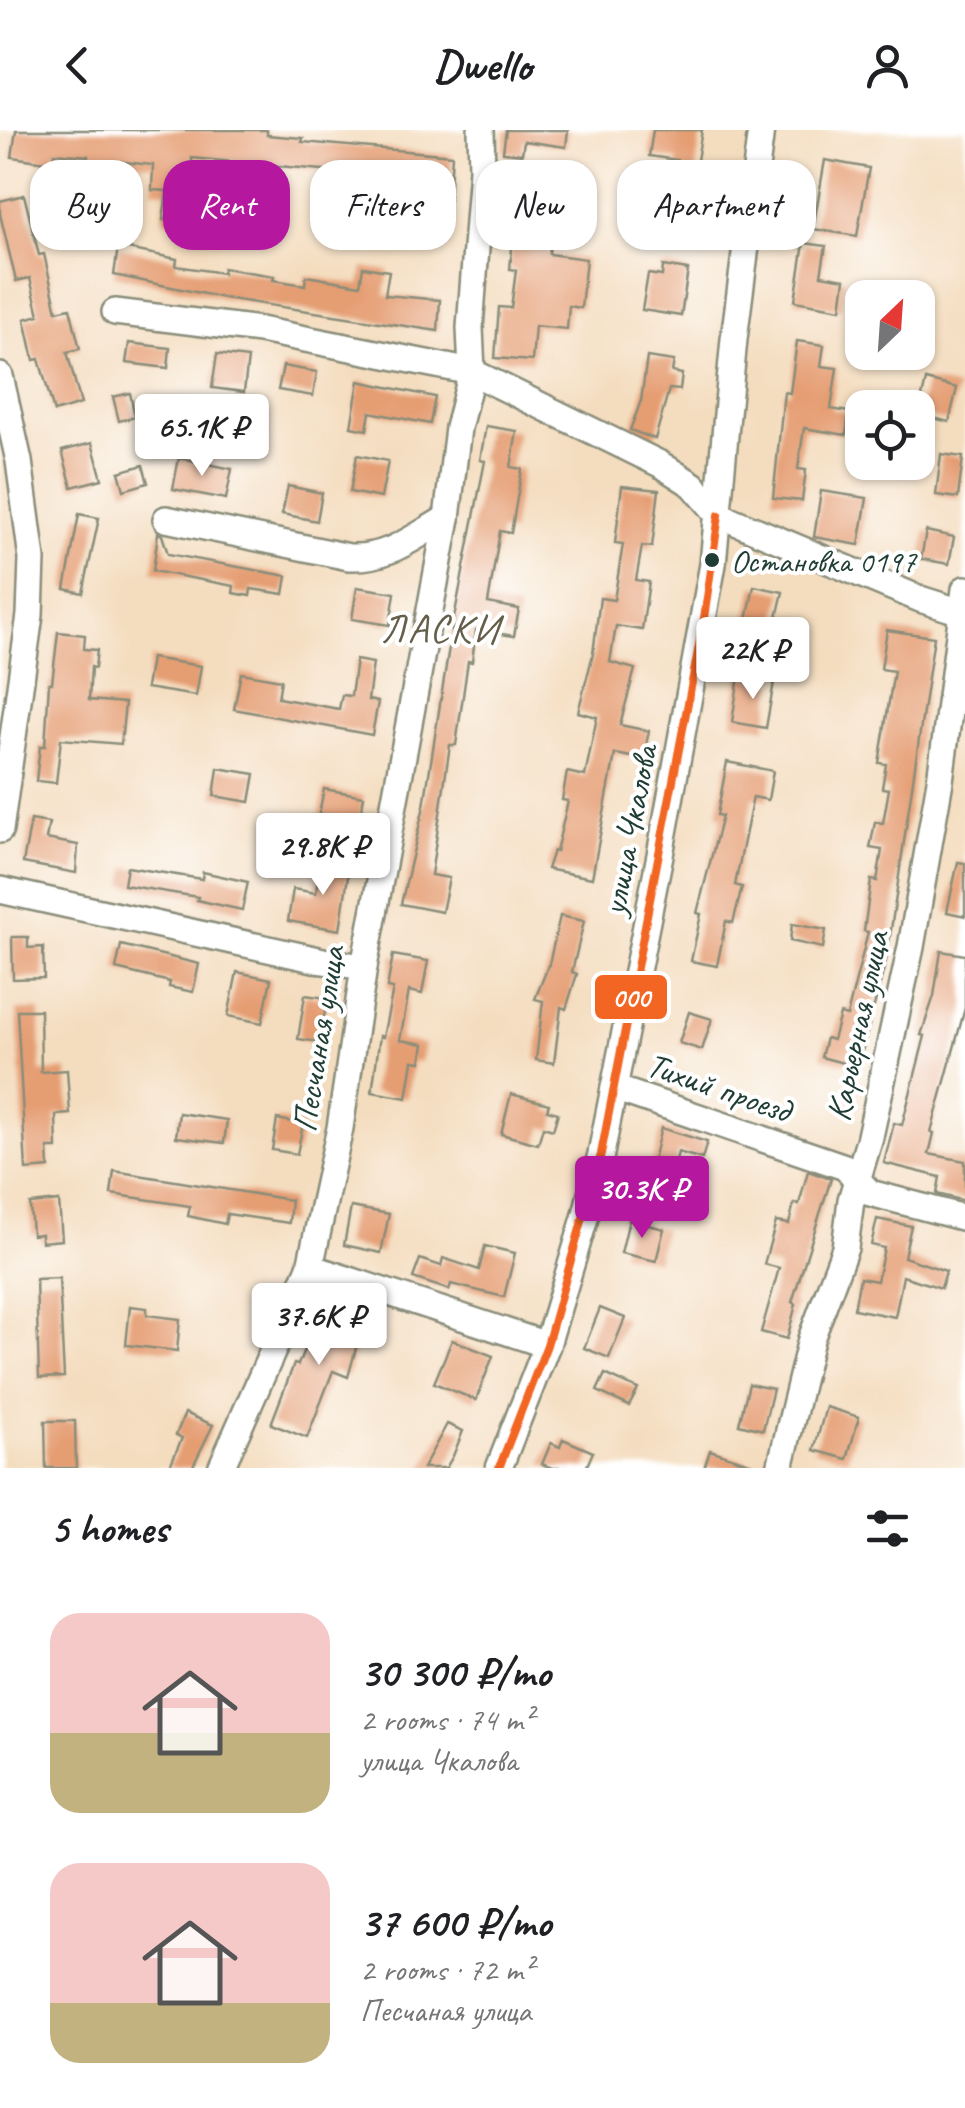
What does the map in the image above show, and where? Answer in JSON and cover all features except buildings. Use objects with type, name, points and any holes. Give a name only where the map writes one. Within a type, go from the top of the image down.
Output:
[{"type":"street","name":"Песчаная улица","points":[[220,1468],[310,1267],[340,1128],[364,966],[447,518],[458,428],[472,372],[470,328],[482,169],[481,130]]},
{"type":"street","name":"улица Чкалова","points":[[499,1468],[547,1345],[585,1218],[614,1088],[704,625],[761,130]]},
{"type":"street","points":[[115,312],[260,330],[472,372],[660,464],[693,485],[719,514],[962,616]]},
{"type":"street","points":[[0,376],[19,461],[32,559],[30,615],[0,830]]},
{"type":"street","points":[[166,519],[369,558],[388,553],[447,518]]},
{"type":"street","name":"Карьерная улица","points":[[780,1468],[811,1339],[845,1248],[851,1200],[911,947],[940,781],[962,616]]},
{"type":"street","points":[[0,890],[364,966]]},
{"type":"street","name":"Тихий проезд","points":[[614,1088],[845,1167],[870,1193],[965,1218]]},
{"type":"street","points":[[310,1267],[547,1345]]},
{"type":"transit line","name":"000","points":[[499,1468],[547,1345],[601,1154],[703,625],[719,515]]},
{"type":"place","name":"Остановка 0197","points":[[712,560]]},
{"type":"district","name":"ЛАСКИ","points":[[441,628]]}]
